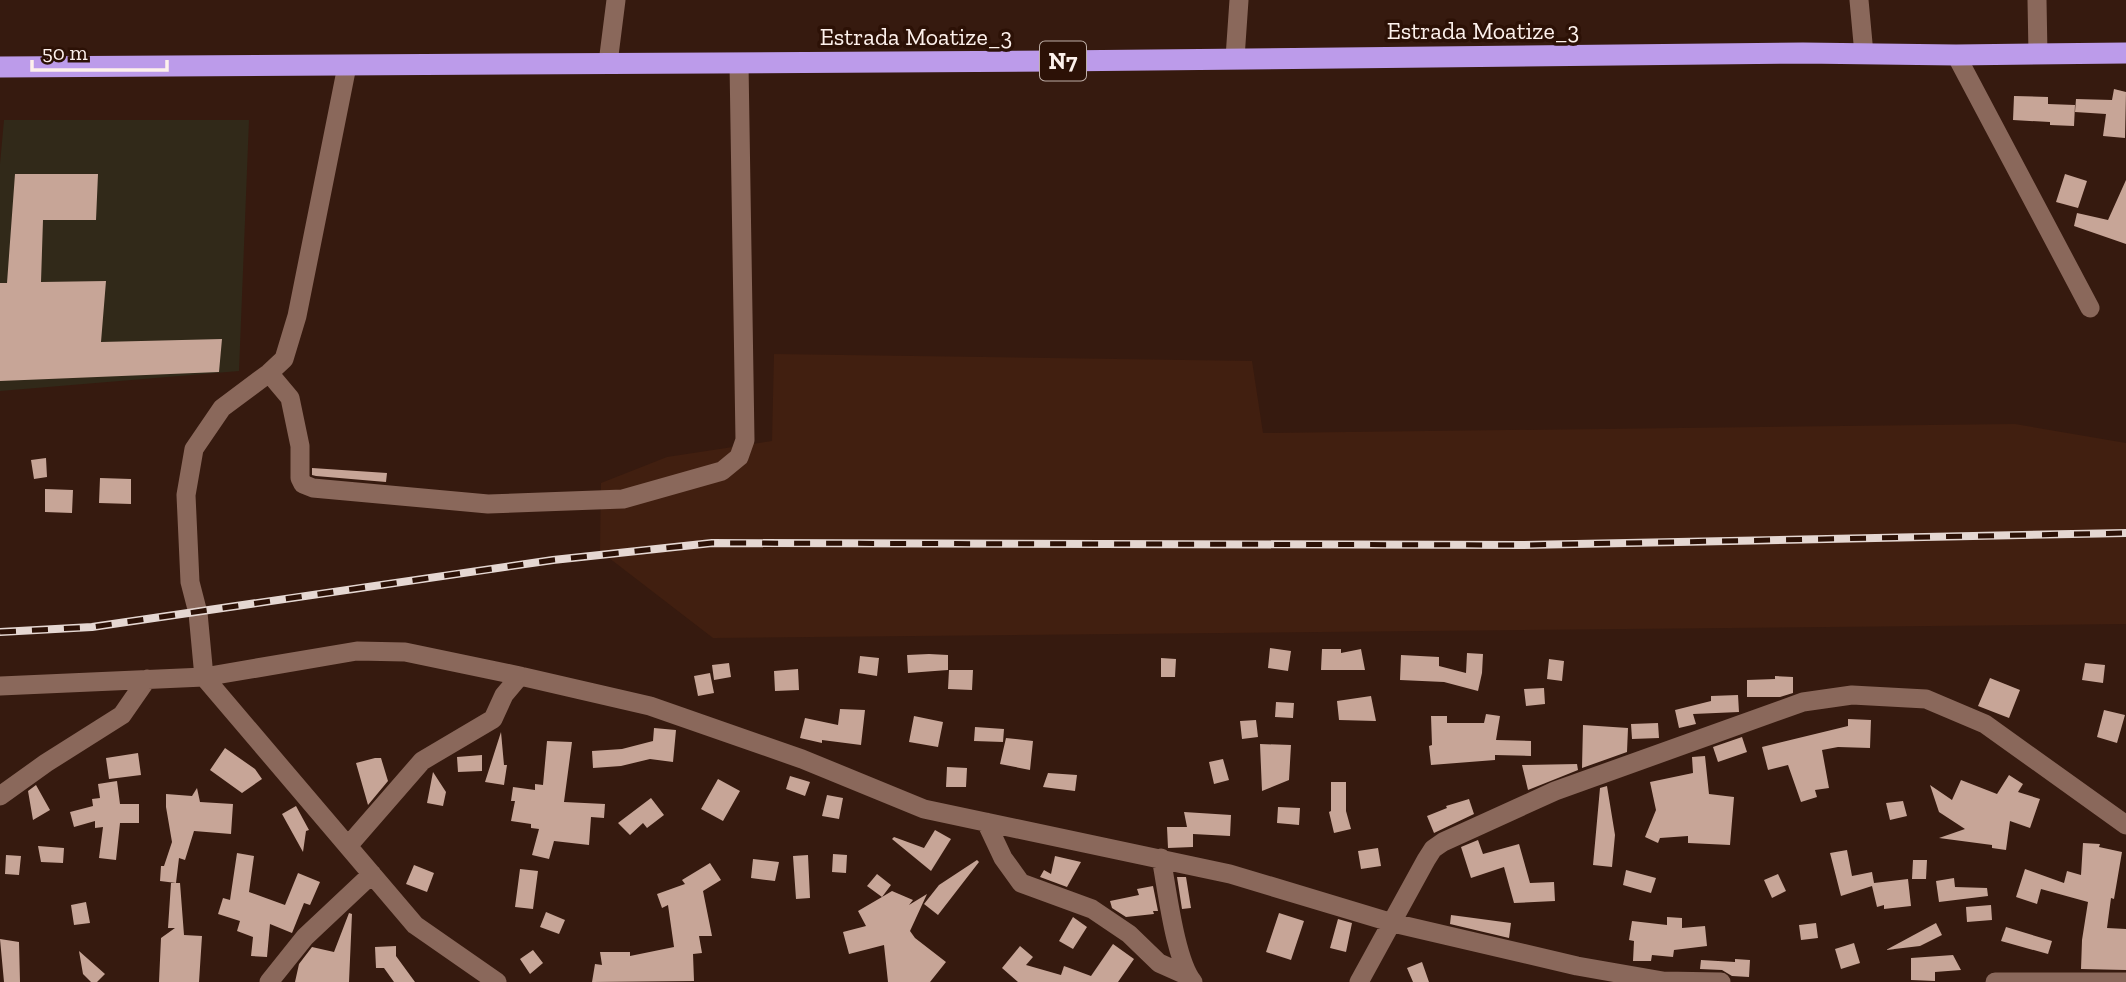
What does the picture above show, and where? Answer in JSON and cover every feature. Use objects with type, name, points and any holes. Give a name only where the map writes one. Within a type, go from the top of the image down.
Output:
[{"type":"highway","name":"Estrada Moatize_3","points":[[0,67],[2126,53]]},
{"type":"street","points":[[608,64],[616,0]]},
{"type":"street","points":[[1235,58],[1239,0]]},
{"type":"street","points":[[1859,0],[1864,54]]},
{"type":"street","points":[[2037,0],[2038,54]]},
{"type":"street","points":[[1956,55],[2090,308]]},
{"type":"street","points":[[269,373],[290,398],[300,446],[300,478],[303,484],[313,488],[488,503],[622,499],[722,471],[739,457],[745,440],[739,63]]},
{"type":"street","points":[[347,66],[297,316],[284,359],[222,408],[194,449],[186,495],[190,582],[198,612],[204,677],[415,925],[497,982]]},
{"type":"street","points":[[0,686],[204,677],[357,651],[405,652],[650,706],[802,759],[924,809],[1230,874],[1393,923],[1577,966],[1663,981],[1721,982]]},
{"type":"street","points":[[348,846],[422,761],[494,719],[504,695],[520,676]]},
{"type":"street","points":[[0,796],[122,715],[147,679]]},
{"type":"street","points":[[1359,982],[1426,860],[1433,849],[1443,842],[1555,791],[1803,702],[1852,695],[1926,699],[1985,724],[2126,825]]},
{"type":"street","points":[[986,822],[1003,858],[1021,883],[1092,909],[1129,934],[1159,963],[1191,979]]},
{"type":"street","points":[[1161,858],[1177,939],[1191,979]]},
{"type":"street","points":[[270,982],[305,937],[372,874]]},
{"type":"street","points":[[1995,982],[2126,982]]},
{"type":"shaded area","points":[[4,120],[249,120],[239,371],[0,391],[0,164]]},
{"type":"shaded area","points":[[774,354],[1252,361],[1263,433],[2015,424],[2126,443],[2126,624],[713,638],[600,551],[601,483],[667,457],[772,441]]},
{"type":"building","points":[[2114,89],[2126,92],[2125,138],[2103,136],[2106,114],[2075,112],[2076,99],[2112,100]]},
{"type":"building","points":[[2014,96],[2048,97],[2048,104],[2075,105],[2074,126],[2013,120]]},
{"type":"building","points":[[15,174],[98,174],[96,220],[43,220],[41,282],[106,281],[101,342],[222,339],[219,372],[0,381],[0,283],[7,283]]},
{"type":"building","points":[[2065,174],[2087,181],[2078,208],[2056,202]]},
{"type":"building","points":[[2126,180],[2126,244],[2074,226],[2077,213],[2108,220]]},
{"type":"building","points":[[46,458],[47,477],[34,479],[31,460]]},
{"type":"building","points":[[312,468],[387,473],[386,482],[316,476],[312,475]]},
{"type":"building","points":[[100,478],[131,479],[131,504],[99,503]]},
{"type":"building","points":[[45,489],[73,490],[72,513],[45,512]]},
{"type":"building","points":[[1270,648],[1291,651],[1288,671],[1268,668]]},
{"type":"building","points":[[1322,649],[1341,649],[1341,653],[1361,649],[1365,670],[1321,670]]},
{"type":"building","points":[[1467,653],[1483,654],[1478,691],[1444,682],[1400,680],[1401,655],[1439,657],[1439,666],[1466,673]]},
{"type":"building","points":[[907,655],[948,655],[948,670],[908,673]]},
{"type":"building","points":[[860,656],[879,658],[877,676],[858,673]]},
{"type":"building","points":[[1161,658],[1176,659],[1175,677],[1161,677]]},
{"type":"building","points":[[1549,659],[1564,661],[1562,681],[1547,679]]},
{"type":"building","points":[[729,663],[731,677],[714,680],[712,665]]},
{"type":"building","points":[[2085,663],[2105,665],[2103,683],[2082,680]]},
{"type":"building","points":[[798,669],[799,690],[775,691],[774,671]]},
{"type":"building","points":[[949,670],[973,670],[972,690],[948,689]]},
{"type":"building","points":[[710,673],[714,693],[698,696],[694,676]]},
{"type":"building","points":[[1775,676],[1793,677],[1793,693],[1780,697],[1747,697],[1747,680],[1775,679]]},
{"type":"building","points":[[1990,678],[2020,690],[2009,718],[1978,706]]},
{"type":"building","points":[[1544,688],[1545,704],[1526,706],[1524,689]]},
{"type":"building","points":[[1738,695],[1739,712],[1693,714],[1696,724],[1679,728],[1675,710],[1711,701],[1711,696]]},
{"type":"building","points":[[1371,696],[1376,721],[1339,720],[1337,701]]},
{"type":"building","points":[[1276,702],[1294,703],[1293,718],[1275,717]]},
{"type":"building","points":[[840,709],[865,710],[861,745],[822,740],[822,743],[800,738],[805,718],[838,725]]},
{"type":"building","points":[[2104,710],[2125,715],[2117,743],[2097,737]]},
{"type":"building","points":[[1486,714],[1500,716],[1496,740],[1531,741],[1531,756],[1495,755],[1495,760],[1431,765],[1431,716],[1447,716],[1447,723],[1484,723]]},
{"type":"building","points":[[914,716],[943,722],[938,747],[909,742]]},
{"type":"building","points":[[1848,719],[1871,720],[1870,748],[1838,747],[1822,750],[1829,788],[1815,790],[1817,797],[1801,802],[1788,765],[1768,770],[1762,747],[1848,726]]},
{"type":"building","points":[[1256,720],[1258,737],[1242,739],[1240,721]]},
{"type":"building","points":[[1658,723],[1659,738],[1632,739],[1631,724]]},
{"type":"building","points":[[1583,725],[1628,728],[1627,752],[1582,768]]},
{"type":"building","points":[[975,727],[1004,729],[1003,742],[974,741]]},
{"type":"building","points":[[654,728],[676,730],[673,762],[650,759],[621,766],[593,768],[592,751],[622,749],[653,741]]},
{"type":"building","points":[[501,732],[504,765],[507,765],[504,785],[485,782]]},
{"type":"building","points":[[1742,737],[1747,752],[1718,762],[1713,747]]},
{"type":"building","points":[[1006,738],[1033,741],[1030,770],[1000,764]]},
{"type":"building","points":[[547,741],[572,742],[564,802],[605,804],[604,818],[591,817],[589,845],[554,841],[549,859],[532,855],[539,829],[531,828],[531,824],[511,821],[515,801],[511,801],[513,787],[535,790],[535,784],[543,785]]},
{"type":"building","points":[[1260,744],[1291,745],[1289,780],[1262,791]]},
{"type":"building","points":[[225,748],[255,769],[262,779],[242,793],[210,770]]},
{"type":"building","points":[[138,753],[141,775],[109,779],[106,758]]},
{"type":"building","points":[[482,755],[482,771],[458,772],[457,757]]},
{"type":"building","points":[[1705,756],[1709,794],[1734,797],[1730,845],[1688,843],[1688,836],[1660,838],[1658,843],[1645,837],[1656,810],[1650,782],[1693,773],[1692,757]]},
{"type":"building","points":[[381,758],[388,781],[368,805],[356,763]]},
{"type":"building","points":[[1223,759],[1229,780],[1214,784],[1209,762]]},
{"type":"building","points":[[1577,764],[1578,770],[1528,790],[1522,765]]},
{"type":"building","points":[[947,767],[967,768],[966,787],[946,787]]},
{"type":"building","points":[[433,772],[446,792],[443,806],[427,803]]},
{"type":"building","points":[[1048,773],[1077,775],[1075,791],[1043,787]]},
{"type":"building","points":[[2009,775],[2023,784],[2018,792],[2040,799],[2030,828],[2010,821],[2006,850],[1992,848],[1992,845],[1939,838],[1965,829],[1939,812],[1930,785],[1952,800],[1961,780],[1997,794]]},
{"type":"building","points":[[790,776],[810,782],[805,796],[786,789]]},
{"type":"building","points":[[718,779],[740,791],[723,821],[701,809]]},
{"type":"building","points":[[117,781],[120,804],[139,804],[139,823],[120,823],[116,860],[99,858],[103,827],[95,828],[95,821],[74,827],[70,812],[93,806],[92,799],[100,798],[98,784]]},
{"type":"building","points":[[1331,782],[1346,782],[1346,811],[1351,829],[1334,833],[1329,812]]},
{"type":"building","points":[[36,785],[50,810],[33,820],[28,791]]},
{"type":"building","points":[[1607,786],[1615,835],[1612,867],[1593,865],[1600,788]]},
{"type":"building","points":[[197,788],[200,802],[233,804],[231,834],[194,831],[185,860],[179,858],[176,883],[160,881],[161,866],[164,866],[172,842],[166,794],[192,796]]},
{"type":"building","points":[[827,795],[843,798],[839,819],[822,816]]},
{"type":"building","points":[[651,798],[664,815],[647,828],[643,823],[630,835],[618,823]]},
{"type":"building","points":[[1469,799],[1474,814],[1434,833],[1427,816],[1447,808],[1446,806]]},
{"type":"building","points":[[1903,801],[1907,816],[1890,820],[1886,803]]},
{"type":"building","points":[[296,806],[309,830],[306,831],[303,852],[282,814]]},
{"type":"building","points":[[1278,807],[1300,808],[1299,825],[1277,823]]},
{"type":"building","points":[[1184,812],[1231,815],[1230,836],[1193,834],[1193,847],[1168,848],[1167,827],[1187,827]]},
{"type":"building","points":[[935,830],[951,839],[931,871],[892,839],[894,837],[924,848]]},
{"type":"building","points":[[1478,840],[1483,854],[1519,844],[1530,883],[1554,882],[1555,901],[1514,903],[1504,867],[1471,878],[1461,847]]},
{"type":"building","points":[[2083,843],[2100,844],[2099,847],[2122,852],[2107,928],[2126,929],[2126,970],[2081,969],[2088,902],[2041,889],[2037,904],[2016,897],[2025,869],[2064,883],[2067,871],[2081,875]]},
{"type":"building","points":[[38,846],[64,848],[63,863],[41,862]]},
{"type":"building","points":[[1378,848],[1381,866],[1361,869],[1358,851]]},
{"type":"building","points":[[1847,850],[1852,876],[1872,872],[1874,883],[1908,879],[1911,906],[1884,909],[1884,905],[1877,907],[1872,886],[1841,896],[1830,853]]},
{"type":"building","points":[[237,853],[254,856],[249,892],[285,905],[298,873],[320,882],[310,905],[304,903],[292,933],[270,924],[267,957],[251,956],[253,937],[237,931],[240,921],[218,914],[223,898],[230,900]]},
{"type":"building","points":[[833,854],[847,855],[846,873],[832,872]]},
{"type":"building","points":[[6,855],[21,856],[19,875],[5,874]]},
{"type":"building","points":[[808,855],[810,898],[796,899],[793,856]]},
{"type":"building","points":[[1055,856],[1081,862],[1067,887],[1040,877],[1044,870],[1051,874]]},
{"type":"building","points":[[753,859],[779,862],[775,881],[751,878]]},
{"type":"building","points":[[977,860],[979,862],[938,915],[924,904],[939,885]]},
{"type":"building","points":[[1913,860],[1927,860],[1926,879],[1912,879]]},
{"type":"building","points":[[710,863],[721,880],[703,891],[712,936],[699,936],[702,953],[693,954],[694,981],[592,982],[595,964],[602,965],[600,952],[630,952],[630,956],[674,947],[668,905],[662,908],[657,894],[685,884],[682,880]]},
{"type":"building","points":[[414,865],[434,873],[427,892],[406,884]]},
{"type":"building","points":[[520,869],[538,871],[533,909],[515,907]]},
{"type":"building","points":[[1626,870],[1656,878],[1651,893],[1623,885]]},
{"type":"building","points":[[877,874],[891,885],[882,897],[867,886]]},
{"type":"building","points":[[1778,874],[1786,891],[1772,898],[1764,880]]},
{"type":"building","points":[[1177,877],[1186,877],[1191,908],[1182,909]]},
{"type":"building","points":[[1954,878],[1955,887],[1987,888],[1988,896],[1939,902],[1936,881]]},
{"type":"building","points":[[171,883],[180,883],[184,935],[202,936],[199,982],[159,982],[161,938],[175,928],[168,928]]},
{"type":"building","points":[[1153,886],[1158,911],[1153,911],[1154,914],[1126,917],[1112,908],[1110,901],[1139,895],[1137,889]]},
{"type":"building","points":[[892,891],[913,900],[909,905],[927,894],[910,931],[946,962],[930,982],[888,982],[884,945],[849,954],[843,932],[866,926],[858,911]]},
{"type":"building","points":[[86,902],[90,923],[74,925],[71,905]]},
{"type":"building","points":[[1991,905],[1992,920],[1967,922],[1966,907]]},
{"type":"building","points":[[546,912],[565,920],[559,934],[540,927]]},
{"type":"building","points":[[349,913],[352,914],[349,982],[295,982],[299,964],[312,947],[334,952]]},
{"type":"building","points":[[1279,913],[1304,921],[1291,960],[1266,952]]},
{"type":"building","points":[[1451,915],[1511,923],[1509,938],[1450,924]]},
{"type":"building","points":[[1073,917],[1087,927],[1073,949],[1059,941]]},
{"type":"building","points":[[1667,917],[1682,918],[1682,928],[1705,926],[1707,946],[1674,950],[1673,957],[1652,955],[1651,961],[1633,961],[1634,941],[1629,940],[1632,921],[1667,925]]},
{"type":"building","points":[[1338,919],[1352,923],[1346,952],[1330,948]]},
{"type":"building","points":[[1816,923],[1818,938],[1801,940],[1799,925]]},
{"type":"building","points":[[1936,923],[1942,935],[1920,946],[1886,950]]},
{"type":"building","points":[[2006,927],[2052,941],[2048,954],[2001,941]]},
{"type":"building","points":[[0,939],[19,942],[20,982],[4,982]]},
{"type":"building","points":[[1854,943],[1860,963],[1841,969],[1835,949]]},
{"type":"building","points":[[1113,944],[1134,959],[1118,982],[1018,982],[1002,968],[1020,946],[1033,957],[1026,965],[1061,975],[1064,966],[1091,976]]},
{"type":"building","points":[[396,946],[396,956],[415,982],[394,982],[384,968],[376,968],[375,947]]},
{"type":"building","points":[[533,950],[543,963],[530,974],[520,959]]},
{"type":"building","points":[[79,951],[105,974],[97,982],[91,982],[83,974]]},
{"type":"building","points":[[1953,955],[1961,970],[1935,972],[1935,981],[1911,980],[1911,958]]},
{"type":"building","points":[[1735,959],[1750,960],[1749,977],[1732,976],[1722,970],[1700,969],[1701,960],[1735,962]]},
{"type":"building","points":[[1422,962],[1429,982],[1413,982],[1407,968]]},
{"type":"railway","points":[[0,632],[92,627],[553,560],[712,543],[1524,545],[2126,533]]}]
